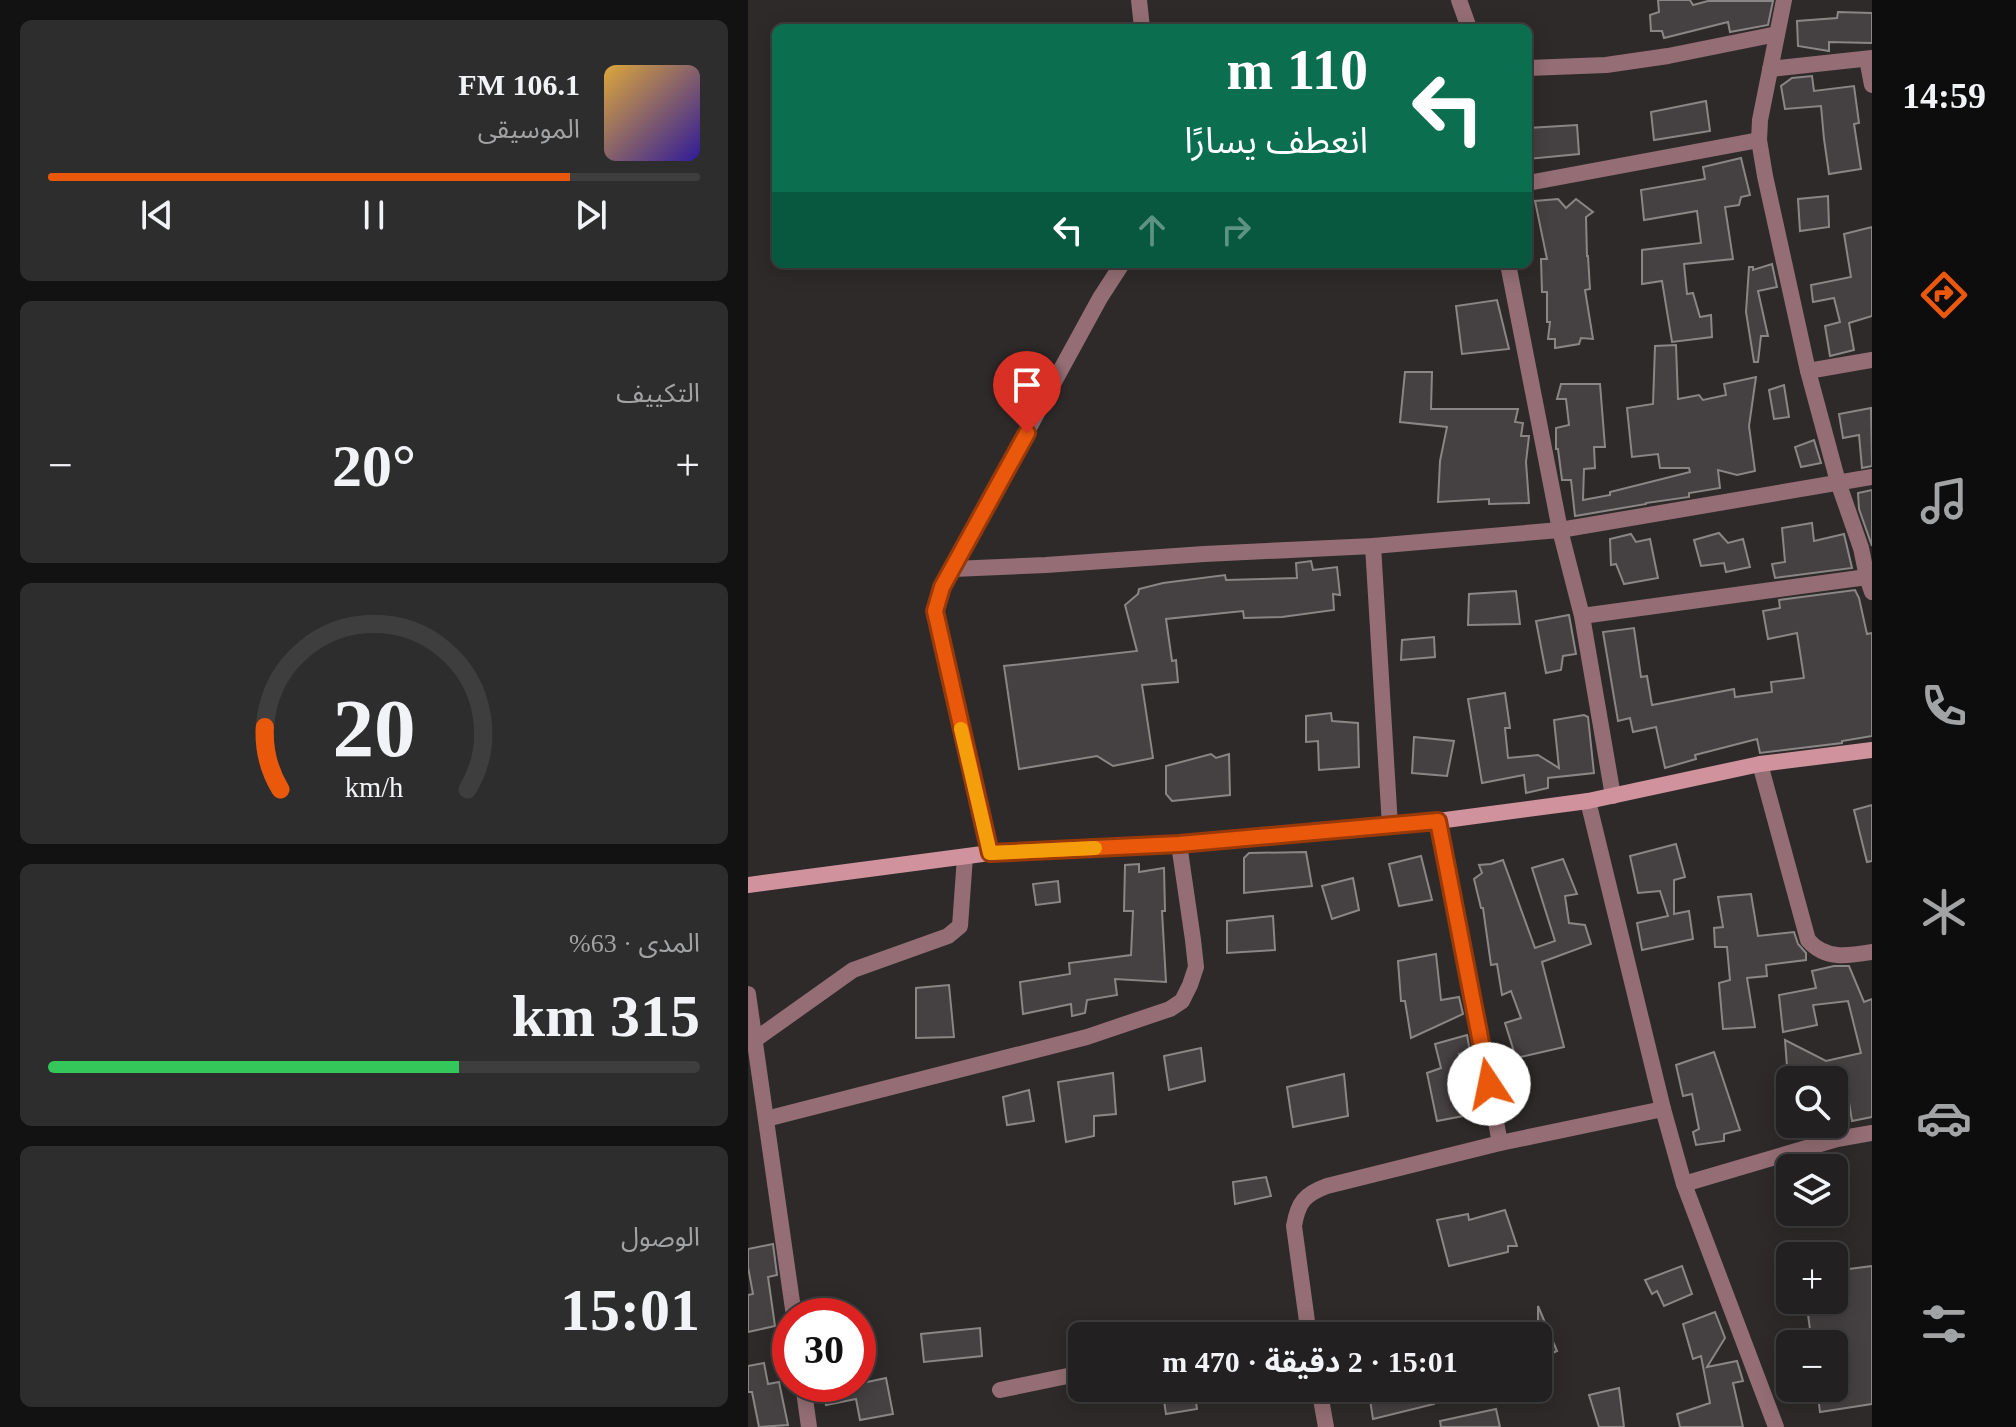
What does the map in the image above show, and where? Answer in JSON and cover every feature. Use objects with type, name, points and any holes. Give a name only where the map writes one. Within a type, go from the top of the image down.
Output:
[{"type":"street","points":[[1141,15],[1149,0]]},
{"type":"street","points":[[1459,0],[1468,24]]},
{"type":"street","points":[[1582,616],[1869,585],[1867,547],[1838,482],[1808,371],[1759,140],[1760,120],[1784,0]]},
{"type":"street","points":[[1532,68],[1606,65],[1777,34]]},
{"type":"street","points":[[1770,69],[1870,58],[1872,85]]},
{"type":"street","points":[[1532,182],[1759,140]]},
{"type":"street","points":[[990,853],[935,611],[942,587],[1119,268]]},
{"type":"street","points":[[1509,268],[1560,530],[1582,616],[1613,796]]},
{"type":"street","points":[[1808,371],[1872,360]]},
{"type":"street","points":[[953,569],[1373,546],[1560,530],[1872,477]]},
{"type":"street","points":[[1373,546],[1390,826]]},
{"type":"street","points":[[748,885],[990,853],[1179,844],[1438,821],[1588,801],[1760,764],[1872,750]]},
{"type":"street","points":[[1760,764],[1808,940],[1828,955],[1872,952]]},
{"type":"street","points":[[1588,801],[1684,1184],[1776,1427]]},
{"type":"street","points":[[1438,821],[1500,1143]]},
{"type":"street","points":[[766,1119],[1087,1037],[1170,1009],[1182,1001],[1196,967],[1179,844]]},
{"type":"street","points":[[756,1039],[853,970],[948,936],[960,926],[965,857]]},
{"type":"street","points":[[748,994],[756,1039],[755,1091],[766,1119],[791,1298]]},
{"type":"street","points":[[1307,1322],[1294,1226],[1301,1202],[1312,1192],[1500,1143],[1663,1109]]},
{"type":"street","points":[[1684,1184],[1837,1139],[1872,1133]]},
{"type":"street","points":[[1000,1390],[1068,1376]]},
{"type":"street","points":[[806,1402],[809,1427]]},
{"type":"street","points":[[1322,1402],[1326,1427]]},
{"type":"building","points":[[1658,0],[1690,0],[1693,5],[1708,1],[1773,1],[1768,25],[1730,32],[1728,22],[1664,38],[1662,31],[1651,31],[1650,15],[1659,12]]},
{"type":"building","points":[[1838,12],[1872,13],[1872,43],[1829,42],[1829,51],[1798,46],[1797,21],[1837,18]]},
{"type":"building","points":[[1812,76],[1814,91],[1854,86],[1859,123],[1854,124],[1861,169],[1829,174],[1821,106],[1785,109],[1781,86],[1792,78]]},
{"type":"building","points":[[1706,101],[1710,131],[1654,140],[1651,112]]},
{"type":"building","points":[[1577,125],[1579,154],[1532,159],[1532,128]]},
{"type":"building","points":[[1741,158],[1750,195],[1741,197],[1739,205],[1725,207],[1733,259],[1684,264],[1687,294],[1693,293],[1700,317],[1711,315],[1712,337],[1672,342],[1662,281],[1642,284],[1642,250],[1701,243],[1697,211],[1644,220],[1641,190],[1705,179],[1703,167]]},
{"type":"building","points":[[1828,196],[1829,227],[1800,231],[1798,199]]},
{"type":"building","points":[[1558,199],[1566,208],[1576,199],[1593,212],[1586,217],[1590,289],[1585,290],[1593,339],[1581,338],[1579,344],[1555,348],[1555,339],[1548,339],[1550,322],[1547,322],[1547,292],[1542,292],[1541,259],[1547,259],[1535,201]]},
{"type":"building","points":[[1872,227],[1872,316],[1849,323],[1854,350],[1830,356],[1825,326],[1840,322],[1834,298],[1813,302],[1811,285],[1851,277],[1844,234]]},
{"type":"building","points":[[1772,264],[1777,287],[1758,291],[1768,336],[1761,336],[1758,362],[1754,362],[1746,312],[1749,267],[1753,270]]},
{"type":"building","points":[[1497,300],[1509,349],[1462,354],[1456,306]]},
{"type":"building","points":[[1676,345],[1678,399],[1699,395],[1703,400],[1726,395],[1724,384],[1756,377],[1749,426],[1755,471],[1737,475],[1718,470],[1720,488],[1689,493],[1689,497],[1575,516],[1571,480],[1562,480],[1556,449],[1556,428],[1569,425],[1566,399],[1557,399],[1561,384],[1600,384],[1605,447],[1594,447],[1595,468],[1584,469],[1583,500],[1690,472],[1689,468],[1660,468],[1658,454],[1632,457],[1627,408],[1653,404],[1655,346]]},
{"type":"building","points":[[1405,372],[1432,372],[1431,409],[1518,409],[1515,422],[1523,423],[1521,436],[1529,436],[1526,462],[1529,503],[1489,504],[1489,499],[1438,502],[1440,461],[1447,427],[1400,422]]},
{"type":"building","points":[[1784,385],[1789,417],[1774,419],[1769,390]]},
{"type":"building","points":[[1871,408],[1872,466],[1862,468],[1859,435],[1843,438],[1839,414]]},
{"type":"building","points":[[1814,440],[1821,463],[1801,467],[1795,447]]},
{"type":"building","points":[[1872,490],[1872,546],[1859,509],[1858,493]]},
{"type":"building","points":[[1812,523],[1814,541],[1844,534],[1852,568],[1775,578],[1772,564],[1785,562],[1782,528]]},
{"type":"building","points":[[1719,533],[1728,543],[1743,539],[1750,567],[1726,572],[1724,563],[1701,566],[1694,540]]},
{"type":"building","points":[[1631,534],[1636,542],[1650,539],[1658,578],[1624,584],[1616,564],[1611,565],[1610,539]]},
{"type":"building","points":[[1311,561],[1313,570],[1337,567],[1340,595],[1333,594],[1334,610],[1282,617],[1244,618],[1243,611],[1166,619],[1178,682],[1142,685],[1153,758],[1113,766],[1097,756],[1019,769],[1004,666],[1137,651],[1125,605],[1138,594],[1139,589],[1225,575],[1226,580],[1297,578],[1296,563]]},
{"type":"building","points":[[1855,590],[1867,634],[1872,633],[1872,736],[1842,743],[1760,753],[1757,739],[1695,755],[1696,759],[1665,768],[1656,727],[1633,732],[1630,718],[1618,721],[1603,632],[1634,628],[1641,677],[1647,676],[1652,705],[1734,689],[1735,697],[1772,692],[1771,682],[1804,678],[1797,633],[1768,639],[1763,611],[1780,608],[1779,600]]},
{"type":"building","points":[[1516,591],[1520,624],[1468,625],[1469,594]]},
{"type":"building","points":[[1569,615],[1576,654],[1563,656],[1561,670],[1546,673],[1536,621]]},
{"type":"building","points":[[1434,637],[1435,657],[1401,660],[1402,640]]},
{"type":"building","points":[[1505,693],[1510,728],[1505,728],[1508,758],[1538,755],[1559,768],[1554,720],[1584,715],[1588,717],[1594,773],[1548,778],[1548,788],[1526,793],[1524,775],[1482,783],[1468,699]]},
{"type":"building","points":[[1331,713],[1332,721],[1358,723],[1359,767],[1319,770],[1318,741],[1306,742],[1306,716]]},
{"type":"building","points":[[1414,737],[1454,741],[1447,776],[1412,773]]},
{"type":"building","points":[[1211,754],[1216,758],[1229,754],[1230,795],[1172,801],[1166,794],[1166,766]]},
{"type":"building","points":[[1872,805],[1872,861],[1867,862],[1854,810]]},
{"type":"building","points":[[1676,844],[1685,877],[1674,880],[1674,914],[1689,911],[1693,939],[1642,950],[1637,923],[1668,916],[1660,891],[1638,893],[1630,856]]},
{"type":"building","points":[[1306,852],[1312,886],[1244,893],[1244,858],[1249,853]]},
{"type":"building","points":[[1421,856],[1432,900],[1399,906],[1389,864]]},
{"type":"building","points":[[1563,859],[1577,894],[1565,896],[1569,923],[1585,925],[1591,944],[1542,962],[1564,1047],[1516,1058],[1505,1023],[1521,1018],[1511,991],[1502,995],[1497,964],[1491,965],[1483,908],[1474,879],[1482,873],[1479,865],[1503,860],[1535,948],[1555,941],[1532,868]]},
{"type":"building","points":[[1139,864],[1139,872],[1164,868],[1165,911],[1162,911],[1166,982],[1115,979],[1117,995],[1087,1000],[1085,1013],[1072,1016],[1071,1004],[1023,1014],[1020,982],[1070,974],[1069,963],[1131,955],[1133,911],[1124,911],[1125,865]]},
{"type":"building","points":[[1353,878],[1359,910],[1332,919],[1322,886]]},
{"type":"building","points":[[1058,881],[1060,902],[1036,905],[1033,884]]},
{"type":"building","points":[[1751,894],[1758,936],[1794,932],[1798,944],[1806,953],[1806,960],[1766,965],[1767,976],[1747,978],[1755,1027],[1723,1029],[1719,983],[1730,980],[1727,947],[1715,947],[1714,928],[1723,927],[1718,897]]},
{"type":"building","points":[[1273,916],[1275,950],[1227,953],[1227,921]]},
{"type":"building","points":[[1436,954],[1441,1000],[1459,997],[1463,1014],[1411,1038],[1405,1001],[1401,1001],[1398,961]]},
{"type":"building","points":[[1849,966],[1864,1002],[1872,999],[1872,1117],[1852,1121],[1848,1066],[1787,1066],[1785,1040],[1826,1061],[1861,1053],[1848,1001],[1813,1005],[1817,1025],[1783,1032],[1779,995],[1816,988],[1812,971]]},
{"type":"building","points":[[949,985],[954,1037],[916,1038],[916,988]]},
{"type":"building","points":[[1467,1035],[1470,1051],[1459,1054],[1474,1114],[1437,1121],[1427,1073],[1441,1068],[1435,1044]]},
{"type":"building","points":[[1201,1048],[1205,1081],[1169,1090],[1164,1056]]},
{"type":"building","points":[[1714,1052],[1740,1130],[1724,1134],[1724,1141],[1696,1145],[1693,1132],[1699,1129],[1692,1094],[1683,1096],[1676,1065]]},
{"type":"building","points":[[1113,1073],[1116,1114],[1094,1116],[1094,1136],[1066,1142],[1058,1082]]},
{"type":"building","points":[[1344,1074],[1348,1116],[1293,1127],[1287,1087]]},
{"type":"building","points":[[1029,1090],[1034,1121],[1007,1125],[1003,1097]]},
{"type":"building","points":[[1266,1177],[1271,1196],[1235,1204],[1233,1182]]},
{"type":"building","points":[[1505,1210],[1517,1246],[1508,1246],[1508,1252],[1449,1266],[1437,1220],[1468,1214],[1469,1220]]},
{"type":"building","points":[[773,1244],[777,1275],[768,1277],[772,1327],[748,1332],[748,1295],[753,1294],[748,1249]]},
{"type":"building","points":[[1682,1266],[1692,1294],[1664,1306],[1657,1291],[1652,1294],[1645,1280]]},
{"type":"building","points":[[1872,1266],[1872,1404],[1820,1412],[1819,1402],[1848,1402],[1848,1330],[1810,1330],[1808,1314],[1848,1314],[1848,1269]]},
{"type":"building","points":[[1538,1306],[1545,1322],[1538,1322]]},
{"type":"building","points":[[1715,1312],[1725,1338],[1707,1367],[1737,1361],[1743,1381],[1733,1383],[1743,1427],[1680,1427],[1677,1414],[1710,1403],[1701,1356],[1693,1359],[1683,1324]]},
{"type":"building","points":[[980,1328],[982,1356],[924,1362],[921,1334]]},
{"type":"building","points":[[764,1363],[768,1384],[772,1383],[772,1402],[783,1402],[788,1425],[759,1427],[752,1392],[748,1392],[748,1366]]},
{"type":"building","points":[[886,1378],[893,1414],[860,1420],[857,1402],[876,1402],[876,1380]]},
{"type":"building","points":[[1619,1388],[1624,1427],[1599,1427],[1589,1395]]},
{"type":"building","points":[[1164,1402],[1196,1402],[1197,1409],[1166,1414]]},
{"type":"building","points":[[1370,1402],[1434,1402],[1434,1404],[1373,1419]]},
{"type":"building","points":[[1496,1409],[1500,1427],[1441,1427],[1440,1421]]},
{"type":"slow traffic","points":[[961,729],[990,853],[1095,848]]},
{"type":"route","points":[[1027,433],[942,587],[935,611],[990,853],[1179,844],[1438,821],[1489,1084]]}]
